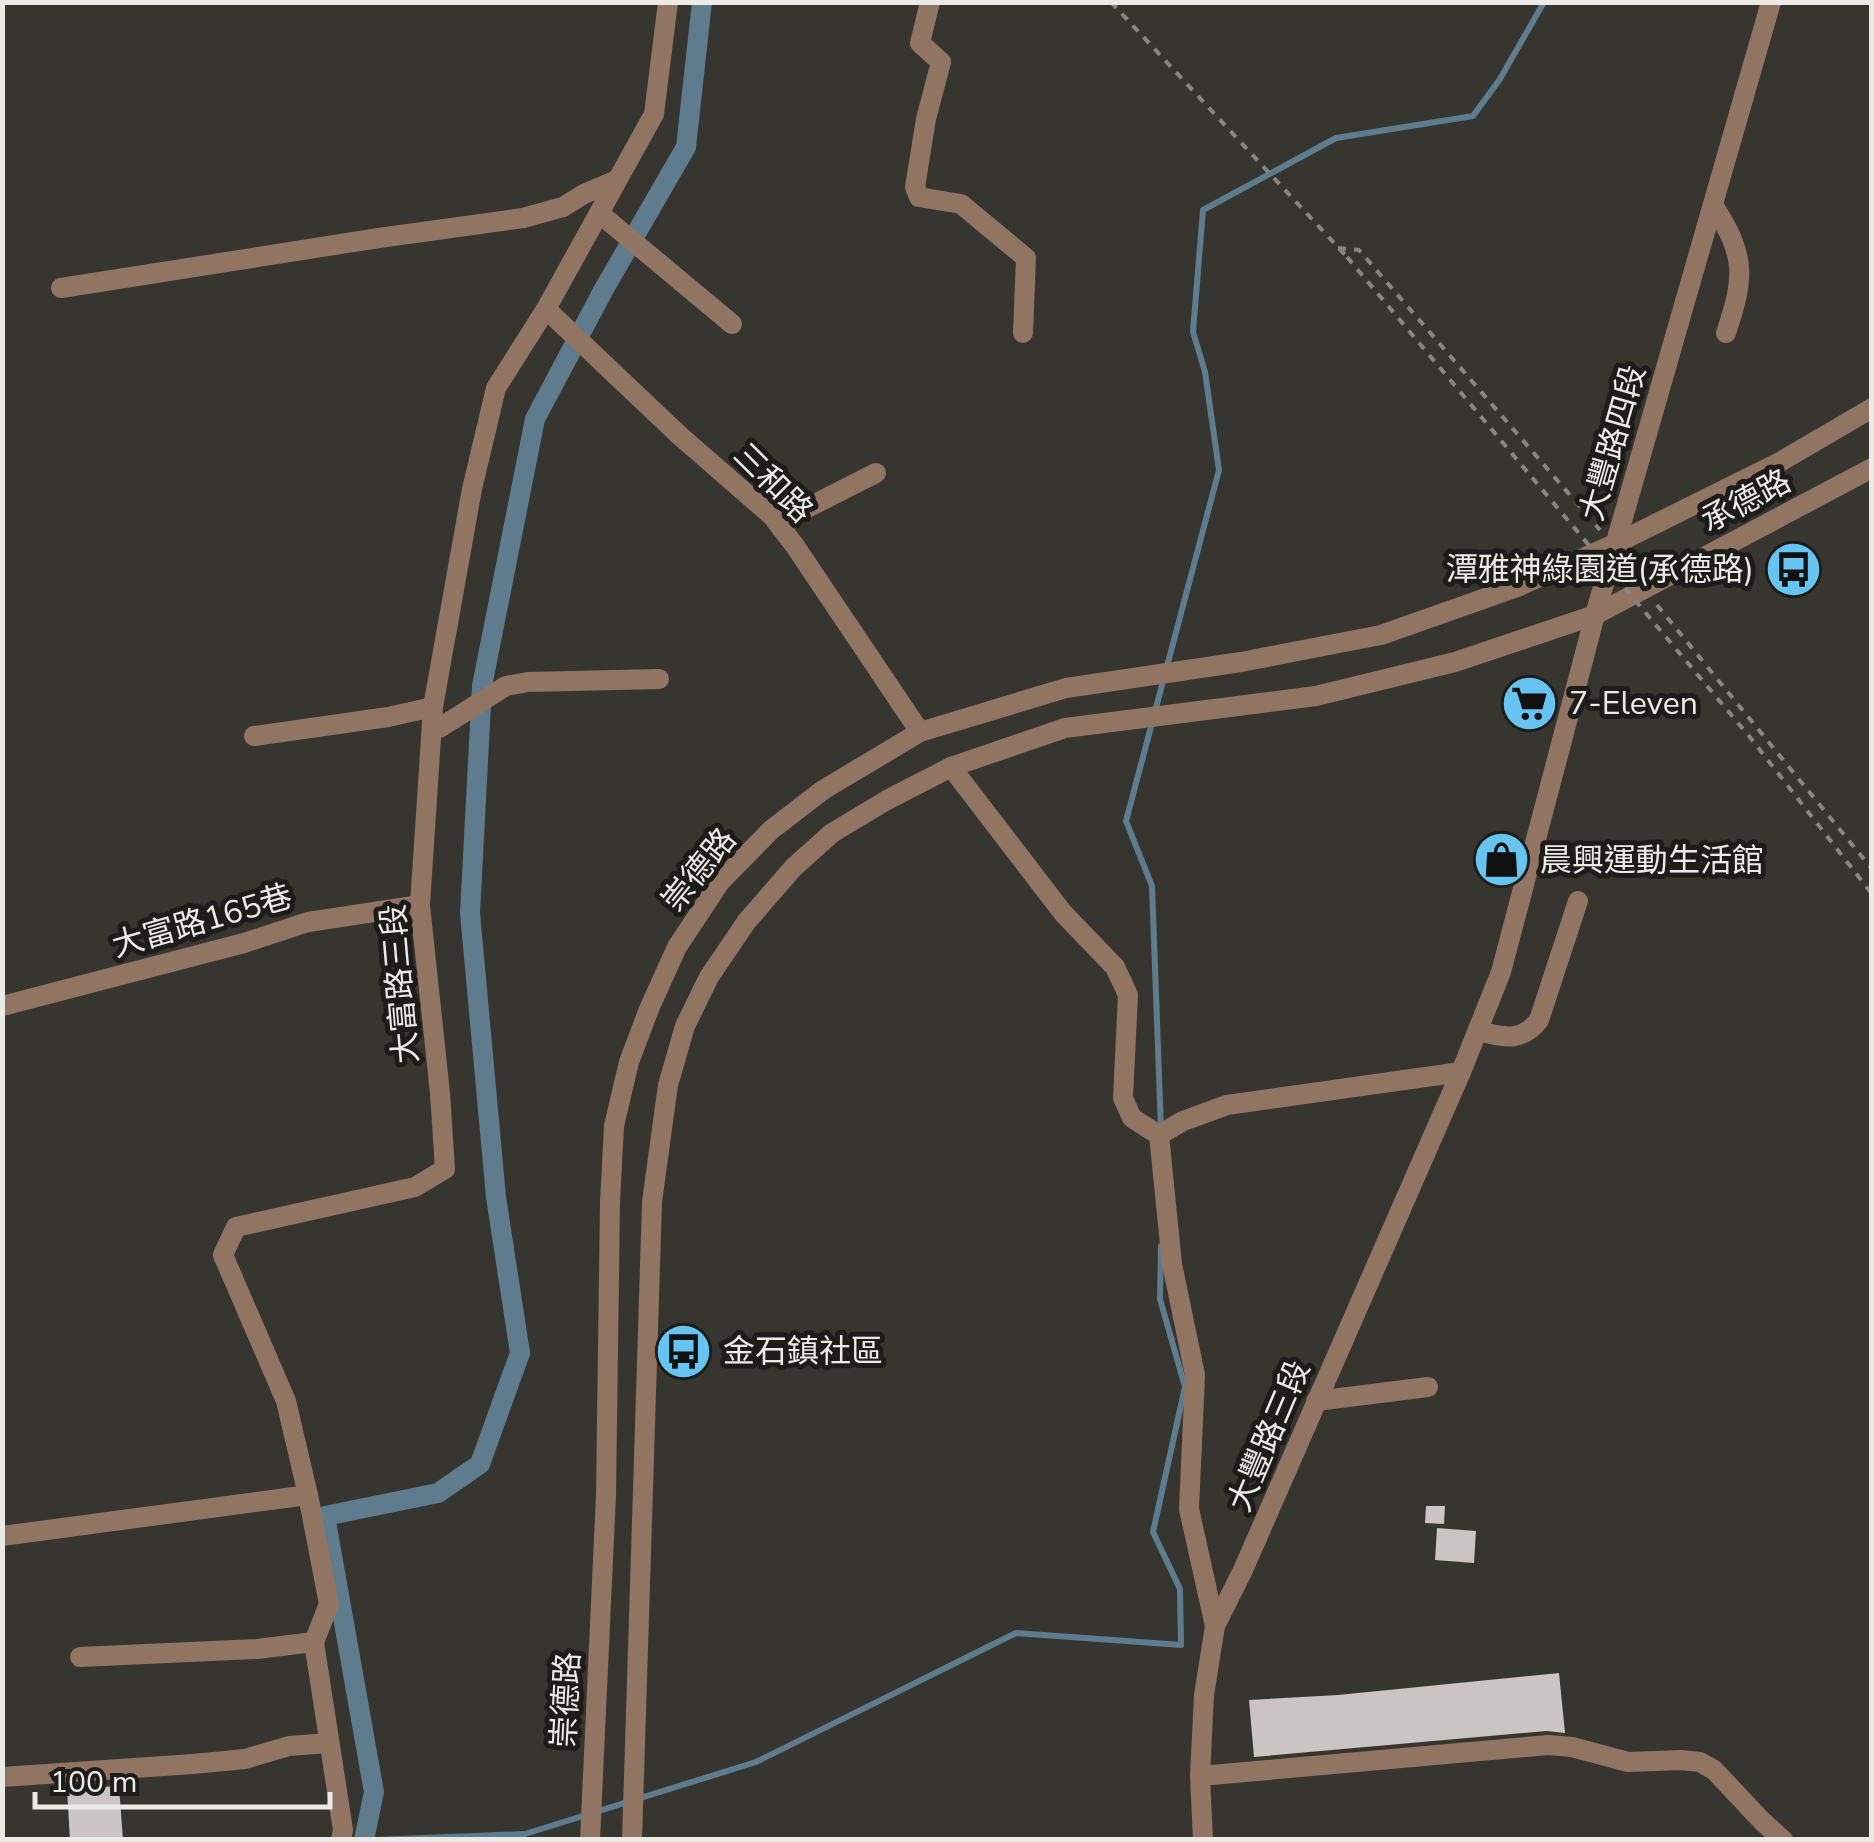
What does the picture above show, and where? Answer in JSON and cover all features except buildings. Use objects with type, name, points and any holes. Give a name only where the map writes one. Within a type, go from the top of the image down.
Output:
[{"type":"street","name":"大富路三段","points":[[341,1840],[314,1642],[329,1604],[308,1495],[286,1401],[222,1255],[236,1227],[415,1186],[445,1169],[420,905],[437,720],[472,489],[496,388],[546,309],[654,114],[668,2]]},
{"type":"street","points":[[930,2],[920,44],[941,62],[914,187],[919,196],[960,204],[1026,258],[1023,333]]},
{"type":"street","name":"大豐路四段","points":[[1461,1072],[1501,972],[1594,614],[1771,2]]},
{"type":"street","points":[[61,288],[523,218],[563,207],[617,180]]},
{"type":"street","points":[[1712,205],[1732,234],[1740,265],[1738,298],[1726,333]]},
{"type":"street","points":[[599,213],[732,324]]},
{"type":"street","name":"三和路","points":[[546,309],[678,435],[772,516],[920,732]]},
{"type":"street","name":"承德路","points":[[1614,544],[1780,462],[1872,408]]},
{"type":"street","name":"承德路","points":[[1594,614],[1872,468]]},
{"type":"street","points":[[781,528],[805,509],[876,473]]},
{"type":"street","name":"崇德路","points":[[590,1833],[606,1494],[614,1126],[629,1062],[649,1009],[677,946],[720,882],[771,830],[822,790],[920,732],[1066,688],[1241,662],[1381,635],[1517,587],[1614,544]]},
{"type":"street","points":[[632,1840],[652,1202],[668,1085],[686,1026],[708,977],[747,921],[794,867],[832,833],[951,767],[1065,728],[1316,696],[1455,662],[1594,614]]},
{"type":"street","points":[[254,736],[388,717],[437,720],[465,711],[506,686],[528,682],[658,679]]},
{"type":"street","points":[[951,767],[1063,913],[1115,967],[1128,995],[1123,1098],[1132,1118],[1159,1135]]},
{"type":"street","points":[[1478,1030],[1508,1038],[1530,1032],[1540,1020],[1578,902]]},
{"type":"street","name":"大富路165巷","points":[[2,1006],[244,943],[308,922],[420,905]]},
{"type":"street","points":[[1159,1135],[1183,1120],[1227,1105],[1461,1072]]},
{"type":"street","name":"大豐路三段","points":[[1203,1840],[1200,1776],[1204,1695],[1215,1626],[1461,1072]]},
{"type":"street","points":[[1159,1135],[1172,1264],[1196,1374],[1189,1509],[1215,1626]]},
{"type":"street","points":[[1316,1401],[1428,1387]]},
{"type":"street","points":[[2,1536],[308,1495]]},
{"type":"street","points":[[80,1657],[257,1649],[314,1642]]},
{"type":"street","points":[[2,1777],[245,1759],[289,1746],[330,1743]]},
{"type":"street","points":[[1200,1776],[1529,1746],[1572,1747],[1628,1762],[1700,1762],[1714,1770],[1783,1840]]},
{"type":"path","points":[[1111,2],[1346,257],[1748,736],[1872,894]]},
{"type":"waterway","points":[[364,1840],[374,1792],[325,1516],[438,1493],[480,1464],[520,1353],[496,1197],[470,913],[482,686],[535,419],[686,147],[702,2]]},
{"type":"waterway","points":[[1161,1129],[1152,886],[1126,821],[1219,470],[1205,372],[1193,332],[1203,210],[1336,138],[1473,116],[1500,79],[1544,2]]},
{"type":"waterway","points":[[375,1840],[525,1834],[756,1762],[1016,1633],[1181,1645],[1180,1589],[1153,1532],[1185,1387],[1160,1299],[1161,1246]]},
{"type":"place","name":"潭雅神綠園道(承德路)","points":[[1793,569]]},
{"type":"place","name":"7-Eleven","points":[[1530,703]]},
{"type":"place","name":"晨興運動生活館","points":[[1501,860]]},
{"type":"place","name":"金石鎮社區","points":[[684,1351]]}]
